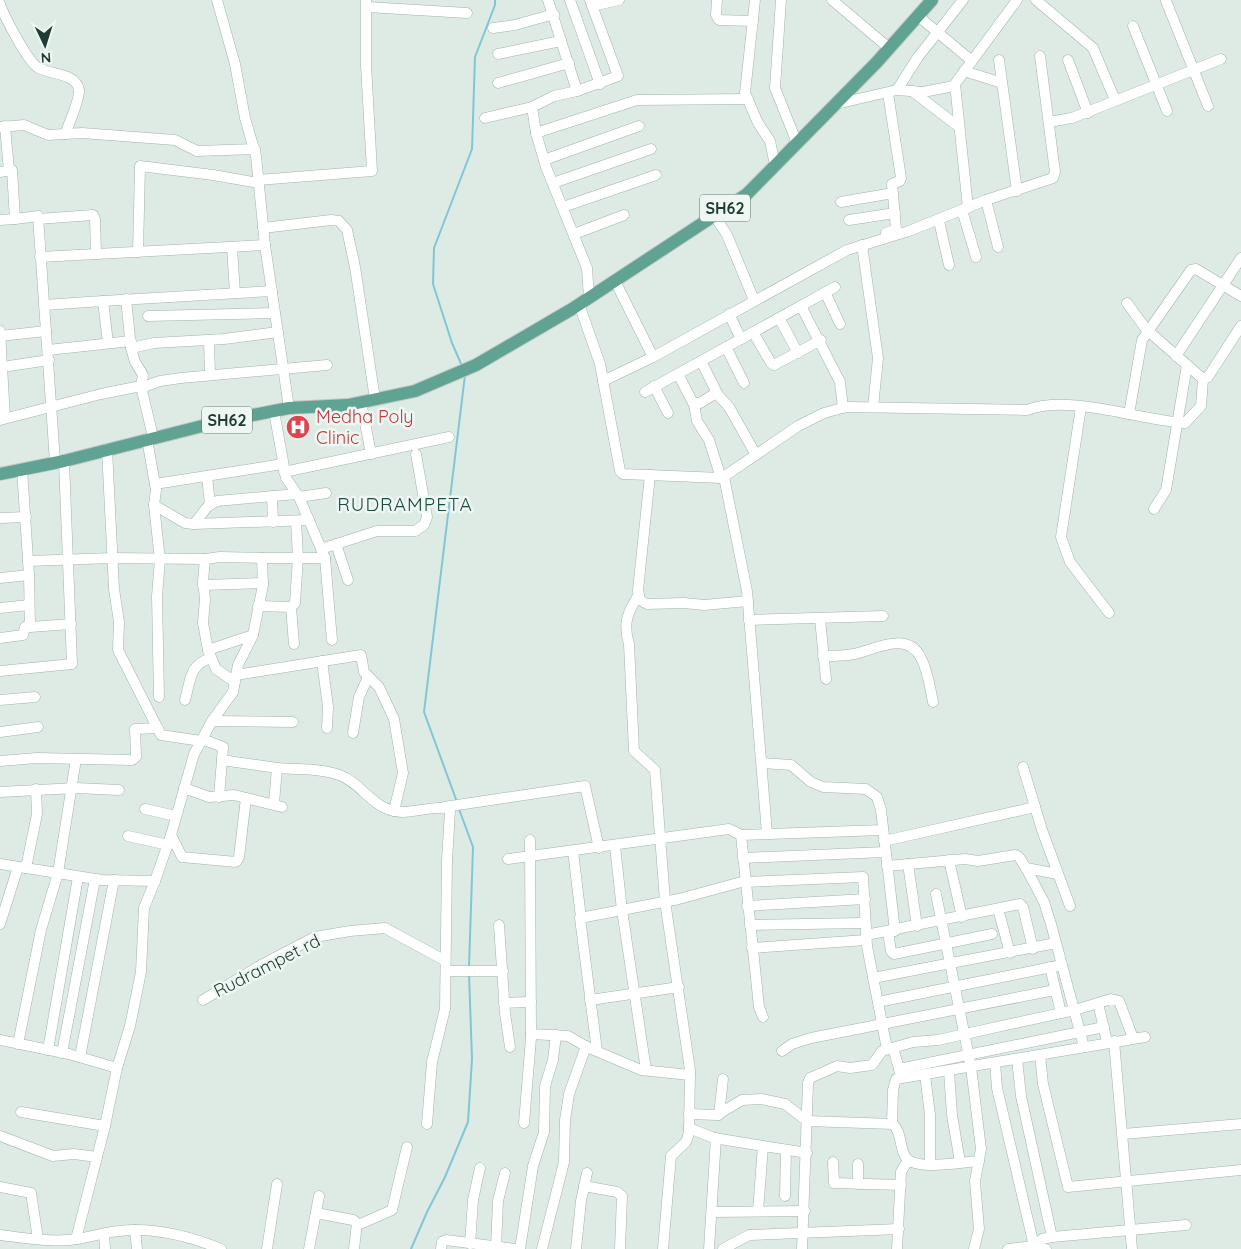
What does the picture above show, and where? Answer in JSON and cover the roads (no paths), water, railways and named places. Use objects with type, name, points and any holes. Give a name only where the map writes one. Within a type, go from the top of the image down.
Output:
[{"type":"main road","name":"SH62","points":[[0,474],[150,438],[289,408],[362,402],[415,392],[476,365],[616,281],[746,194],[836,104],[932,0]]},
{"type":"street","points":[[217,0],[235,64],[245,118],[254,149],[265,245],[289,408]]},
{"type":"street","points":[[548,0],[577,91]]},
{"type":"street","points":[[570,0],[600,84]]},
{"type":"street","points":[[485,118],[532,107],[554,96],[600,84],[618,76],[591,3],[619,0]]},
{"type":"street","points":[[717,0],[716,15],[719,20],[753,21]]},
{"type":"street","points":[[755,0],[746,93],[758,123],[770,141],[775,165]]},
{"type":"street","points":[[781,0],[775,88],[797,143]]},
{"type":"street","points":[[832,0],[889,48]]},
{"type":"street","points":[[976,257],[965,209],[954,86],[1017,0]]},
{"type":"street","points":[[1036,0],[1093,48],[1115,100]]},
{"type":"street","points":[[1166,1],[1208,106]]},
{"type":"street","points":[[603,381],[653,357],[859,243],[895,230],[893,183],[900,181],[901,178],[892,92],[938,34],[958,2]]},
{"type":"street","points":[[138,252],[140,166],[213,174],[258,182],[372,171],[366,65],[367,3],[468,14]]},
{"type":"street","points":[[0,4],[8,22],[35,65],[70,78],[77,85],[79,94],[65,134]]},
{"type":"street","points":[[492,28],[515,25],[554,14]]},
{"type":"street","points":[[918,16],[972,61]]},
{"type":"street","points":[[1133,26],[1167,111]]},
{"type":"street","points":[[498,54],[562,40]]},
{"type":"street","points":[[859,243],[939,220],[986,200],[1054,177],[1040,56]]},
{"type":"street","points":[[1049,122],[1068,120],[1221,59]]},
{"type":"street","points":[[999,60],[1017,191]]},
{"type":"street","points":[[1068,60],[1088,112]]},
{"type":"street","points":[[498,84],[569,63]]},
{"type":"street","points":[[964,71],[1002,83]]},
{"type":"street","points":[[836,104],[892,92],[923,92],[954,86]]},
{"type":"street","points":[[912,91],[959,127]]},
{"type":"street","points":[[536,134],[640,100],[748,99]]},
{"type":"street","points":[[532,107],[536,134],[544,160],[587,268],[584,301],[603,381],[621,473],[722,477],[801,424],[824,413],[843,408],[1023,410],[1040,405],[1080,407],[1187,422],[1201,406],[1203,379]]},
{"type":"street","points":[[15,219],[12,170],[4,171],[3,127],[24,125],[46,135],[140,136],[175,140],[196,151],[254,149]]},
{"type":"street","points":[[544,160],[638,126]]},
{"type":"street","points":[[553,183],[651,149]]},
{"type":"street","points":[[563,207],[656,175]]},
{"type":"street","points":[[842,202],[893,194]]},
{"type":"street","points":[[986,200],[998,247]]},
{"type":"street","points":[[849,220],[895,212]]},
{"type":"street","points":[[574,234],[624,215]]},
{"type":"street","points":[[714,215],[727,235],[754,300]]},
{"type":"street","points":[[0,220],[38,216],[38,219],[94,216],[96,254]]},
{"type":"street","points":[[0,671],[72,664],[71,624],[59,461],[50,407],[38,219]]},
{"type":"street","points":[[263,228],[331,220],[339,221],[346,226],[355,268],[375,399]]},
{"type":"street","points":[[939,220],[949,266]]},
{"type":"street","points":[[859,243],[878,358],[873,407]]},
{"type":"street","points":[[40,256],[265,245]]},
{"type":"street","points":[[232,247],[235,293]]},
{"type":"street","points":[[1176,356],[1241,258]]},
{"type":"street","points":[[1129,414],[1141,343],[1193,268],[1241,296]]},
{"type":"street","points":[[616,281],[653,357]]},
{"type":"street","points":[[668,414],[650,389],[835,287]]},
{"type":"street","points":[[44,305],[272,291]]},
{"type":"street","points":[[825,292],[840,324]]},
{"type":"street","points":[[126,299],[131,345],[135,362],[144,375],[141,387],[150,438],[155,484],[154,505],[160,558],[157,596],[159,697]]},
{"type":"street","points":[[103,301],[108,343]]},
{"type":"street","points":[[1126,303],[1149,332],[1203,379]]},
{"type":"street","points":[[801,306],[821,340],[842,385],[843,408]]},
{"type":"street","points":[[148,316],[275,313]]},
{"type":"street","points":[[730,314],[742,338]]},
{"type":"street","points":[[779,318],[798,353]]},
{"type":"street","points":[[1203,379],[1208,377],[1241,326]]},
{"type":"street","points":[[0,331],[2,419],[101,394],[141,387],[163,380],[327,365]]},
{"type":"street","points":[[0,336],[46,332]]},
{"type":"street","points":[[8,366],[48,355],[108,343],[131,345],[209,340],[278,332]]},
{"type":"street","points":[[753,332],[773,364],[821,340]]},
{"type":"street","points":[[209,340],[210,375]]},
{"type":"street","points":[[726,347],[744,383]]},
{"type":"street","points":[[701,361],[716,393],[728,404],[756,455]]},
{"type":"street","points":[[1154,509],[1166,490],[1186,365]]},
{"type":"street","points":[[678,374],[694,404],[697,421],[709,440],[722,477],[748,601],[767,833]]},
{"type":"street","points":[[694,404],[716,393]]},
{"type":"street","points":[[362,402],[371,454]]},
{"type":"street","points":[[1080,407],[1061,538],[1070,562],[1109,613]]},
{"type":"street","points":[[274,411],[287,480],[298,496],[323,554],[332,640]]},
{"type":"street","points":[[155,484],[284,468],[371,454],[449,437]]},
{"type":"street","points":[[107,449],[112,558],[119,622],[118,650],[161,735],[202,740],[222,746],[219,796]]},
{"type":"street","points":[[28,561],[112,558],[205,559],[220,557],[298,559],[323,554],[336,544],[377,531],[415,530],[424,525],[427,517],[416,454]]},
{"type":"street","points":[[22,469],[29,575],[30,627],[71,624]]},
{"type":"street","points":[[650,475],[638,596],[628,611],[625,630],[629,644],[634,751],[655,770],[666,901],[690,1075],[689,1128],[686,1142],[670,1156],[663,1249]]},
{"type":"street","points":[[208,476],[210,505]]},
{"type":"street","points":[[194,524],[210,505],[220,501],[326,493]]},
{"type":"street","points":[[272,496],[273,522]]},
{"type":"street","points":[[154,505],[185,522],[194,524],[309,520]]},
{"type":"street","points":[[0,518],[26,517]]},
{"type":"street","points":[[294,644],[291,607],[295,601],[298,559],[296,521]]},
{"type":"street","points":[[336,544],[348,580]]},
{"type":"street","points":[[76,1239],[105,1126],[117,1068],[130,1026],[141,972],[144,908],[169,840],[194,754],[212,721],[232,692],[238,665],[253,635],[263,583],[262,558]]},
{"type":"street","points":[[205,559],[203,623],[210,654],[216,670],[235,678],[360,655],[363,671],[380,688],[394,719],[403,773],[394,811]]},
{"type":"street","points":[[0,578],[29,575]]},
{"type":"street","points":[[203,585],[263,583]]},
{"type":"street","points":[[638,596],[643,602],[654,604],[717,605],[748,601]]},
{"type":"street","points":[[0,608],[29,605]]},
{"type":"street","points":[[258,606],[291,607]]},
{"type":"street","points":[[749,620],[883,616]]},
{"type":"street","points":[[820,619],[826,679]]},
{"type":"street","points":[[0,638],[23,635],[25,627],[30,624]]},
{"type":"street","points":[[185,700],[194,668],[200,662],[210,654],[253,635]]},
{"type":"street","points":[[823,656],[855,654],[884,644],[894,643],[908,646],[921,657],[933,702]]},
{"type":"street","points":[[322,661],[328,707],[327,728]]},
{"type":"street","points":[[353,733],[359,697],[368,677]]},
{"type":"street","points":[[0,700],[35,697]]},
{"type":"street","points":[[212,721],[293,722]]},
{"type":"street","points":[[0,732],[38,726]]},
{"type":"street","points":[[0,761],[37,758],[133,760],[136,757],[135,729],[158,728]]},
{"type":"street","points":[[18,1044],[41,930],[58,873],[76,759]]},
{"type":"street","points":[[222,760],[339,775],[379,805],[394,811],[411,812],[585,786],[599,848]]},
{"type":"street","points":[[762,763],[791,765],[811,782],[823,787],[869,791],[879,802],[887,866],[893,953],[992,934]]},
{"type":"street","points":[[1023,767],[1035,808],[1070,906]]},
{"type":"street","points":[[184,788],[209,797],[246,798],[278,805],[277,768]]},
{"type":"street","points":[[0,792],[72,788],[119,790]]},
{"type":"street","points":[[0,921],[22,867],[37,814],[36,789]]},
{"type":"street","points":[[128,836],[169,840],[182,857],[236,862],[239,857],[246,798]]},
{"type":"street","points":[[427,1124],[432,1062],[445,1009],[447,860],[451,816],[449,809],[444,807]]},
{"type":"street","points":[[743,858],[884,841],[1035,808]]},
{"type":"street","points":[[145,809],[176,816]]},
{"type":"street","points":[[508,859],[615,846],[729,829],[741,835],[767,833],[884,841]]},
{"type":"street","points":[[741,835],[759,1006],[763,1017]]},
{"type":"street","points":[[524,1123],[532,1002],[530,840]]},
{"type":"street","points":[[615,846],[622,910],[646,1070]]},
{"type":"street","points":[[573,851],[581,918],[579,920],[597,1051]]},
{"type":"street","points":[[887,866],[965,859],[976,861],[1017,855],[1044,902],[1084,1047]]},
{"type":"street","points":[[949,860],[962,917]]},
{"type":"street","points":[[0,864],[95,879],[155,881]]},
{"type":"street","points":[[908,864],[917,926]]},
{"type":"street","points":[[1026,868],[1058,874]]},
{"type":"street","points":[[581,918],[666,901],[745,881],[860,876],[864,879],[864,923],[882,1024],[901,1073]]},
{"type":"street","points":[[48,1050],[78,877]]},
{"type":"street","points":[[62,1053],[95,879]]},
{"type":"street","points":[[80,1058],[114,880]]},
{"type":"street","points":[[936,894],[940,922],[956,987],[969,1055],[981,1149],[975,1181],[979,1229],[974,1249]]},
{"type":"street","points":[[747,906],[865,899]]},
{"type":"street","points":[[752,948],[866,937],[1018,904],[1022,906],[1033,949]]},
{"type":"street","points":[[998,909],[1010,953]]},
{"type":"street","points":[[750,925],[864,923]]},
{"type":"street","points":[[499,925],[504,1003],[510,1047]]},
{"type":"street","name":"Rudrampet rd","points":[[203,1000],[316,937],[341,933],[385,928],[445,965]]},
{"type":"street","points":[[873,978],[951,965],[1056,943]]},
{"type":"street","points":[[445,965],[461,970],[503,971]]},
{"type":"street","points":[[878,1002],[1062,965]]},
{"type":"street","points":[[1050,968],[1061,1013]]},
{"type":"street","points":[[590,1000],[679,987]]},
{"type":"street","points":[[782,1051],[792,1044],[811,1038],[1056,990]]},
{"type":"street","points":[[802,1249],[807,1153],[808,1083],[810,1078],[839,1065],[850,1068],[872,1065],[880,1052],[915,1041],[927,1042],[1075,1010],[1111,999],[1117,1000],[1132,1038]]},
{"type":"street","points":[[504,1003],[532,1002]]},
{"type":"street","points":[[1098,1003],[1110,1042],[1123,1134],[1132,1249]]},
{"type":"street","points":[[892,1124],[894,1083],[901,1073],[969,1055],[1104,1027]]},
{"type":"street","points":[[531,1034],[568,1036],[597,1051],[646,1070],[690,1075]]},
{"type":"street","points":[[520,1249],[533,1169],[544,1132],[545,1086],[553,1060],[556,1035]]},
{"type":"street","points":[[901,1073],[925,1075],[1145,1037]]},
{"type":"street","points":[[1049,1039],[1044,1055],[1043,1084],[1068,1187],[1241,1170]]},
{"type":"street","points":[[0,1040],[62,1053],[117,1068]]},
{"type":"street","points":[[542,1249],[564,1162],[565,1120],[569,1094],[586,1046]]},
{"type":"street","points":[[1017,1059],[1021,1096],[1052,1237]]},
{"type":"street","points":[[995,1063],[997,1088],[1034,1246]]},
{"type":"street","points":[[949,1071],[952,1115],[960,1162]]},
{"type":"street","points":[[925,1075],[930,1115],[930,1164]]},
{"type":"street","points":[[719,1115],[723,1079]]},
{"type":"street","points":[[689,1114],[719,1115],[742,1100],[761,1098],[784,1104],[807,1121],[892,1124],[897,1128],[904,1155],[908,1160],[918,1165],[979,1161]]},
{"type":"street","points":[[20,1112],[105,1126]]},
{"type":"street","points":[[1123,1134],[1241,1124]]},
{"type":"street","points":[[689,1128],[716,1138],[807,1153]]},
{"type":"street","points":[[0,1136],[53,1156],[74,1154],[97,1157]]},
{"type":"street","points":[[710,1249],[716,1138]]},
{"type":"street","points":[[758,1211],[763,1146]]},
{"type":"street","points":[[358,1225],[392,1210],[407,1147]]},
{"type":"street","points":[[785,1196],[786,1150]]},
{"type":"street","points":[[897,1249],[902,1170],[908,1160]]},
{"type":"street","points":[[833,1162],[833,1182],[901,1185]]},
{"type":"street","points":[[858,1164],[858,1184]]},
{"type":"street","points":[[475,1246],[474,1200],[480,1168]]},
{"type":"street","points":[[501,1248],[498,1201],[505,1173]]},
{"type":"street","points":[[576,1249],[587,1173]]},
{"type":"street","points":[[267,1249],[277,1184]]},
{"type":"street","points":[[584,1186],[616,1192],[622,1196],[620,1249]]},
{"type":"street","points":[[0,1187],[31,1193],[42,1243]]},
{"type":"street","points":[[309,1249],[319,1196]]},
{"type":"street","points":[[712,1212],[804,1211]]},
{"type":"street","points":[[316,1213],[353,1220],[358,1225]]},
{"type":"street","points":[[354,1249],[358,1225]]},
{"type":"street","points":[[1034,1246],[1042,1239],[1052,1237],[1186,1225]]},
{"type":"street","points":[[723,1249],[746,1235],[899,1229]]},
{"type":"street","points":[[0,1236],[42,1243],[134,1230],[155,1230],[199,1240],[221,1249]]},
{"type":"street","points":[[134,1230],[136,1249]]},
{"type":"street","points":[[104,1234],[106,1249]]},
{"type":"street","points":[[441,1249],[444,1240],[456,1246],[515,1249]]},
{"type":"street","points":[[1008,1249],[1034,1246],[1046,1249]]},
{"type":"waterway","points":[[462,366],[452,343],[433,284],[434,248],[472,149],[475,57],[495,5],[495,0]]},
{"type":"waterway","points":[[457,802],[424,712],[465,375]]},
{"type":"waterway","points":[[459,809],[473,847],[469,967]]},
{"type":"waterway","points":[[411,1249],[445,1177],[468,1122],[472,1059],[469,974]]},
{"type":"place","name":"Medha Poly Clinic","points":[[298,427]]},
{"type":"district","name":"RUDRAMPETA","points":[[405,504]]}]
